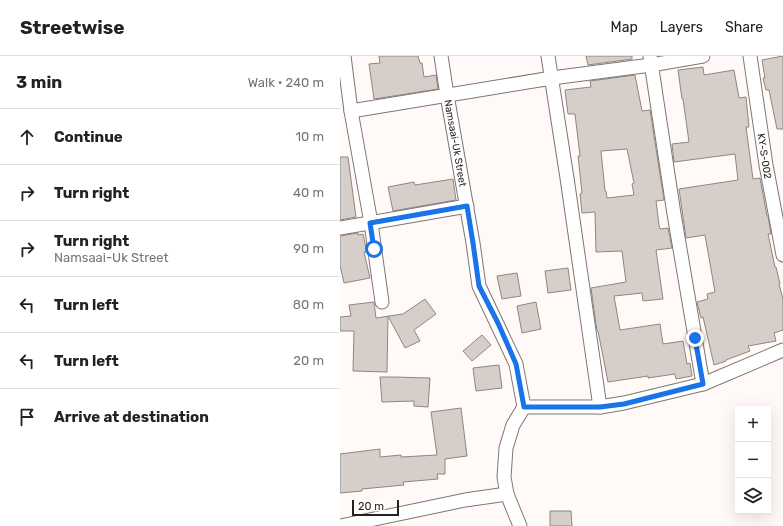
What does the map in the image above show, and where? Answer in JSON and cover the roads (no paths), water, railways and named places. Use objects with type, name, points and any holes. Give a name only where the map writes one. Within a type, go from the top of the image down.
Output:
[{"type":"street","points":[[344,56],[351,111],[382,302]]},
{"type":"street","name":"Namsaai-Uk Street","points":[[441,56],[467,206],[479,286],[498,323],[516,364],[524,407]]},
{"type":"street","points":[[548,56],[600,407]]},
{"type":"street","points":[[351,111],[651,61],[703,56]]},
{"type":"street","name":"KY-S-002","points":[[750,56],[766,165],[783,255]]},
{"type":"street","points":[[651,61],[674,214],[703,384]]},
{"type":"street","points":[[340,228],[467,206]]},
{"type":"street","points":[[520,526],[507,494],[504,477],[506,448],[513,425],[524,407],[600,407],[624,404],[703,384],[783,350]]},
{"type":"street","points":[[341,526],[465,500],[507,494]]}]
